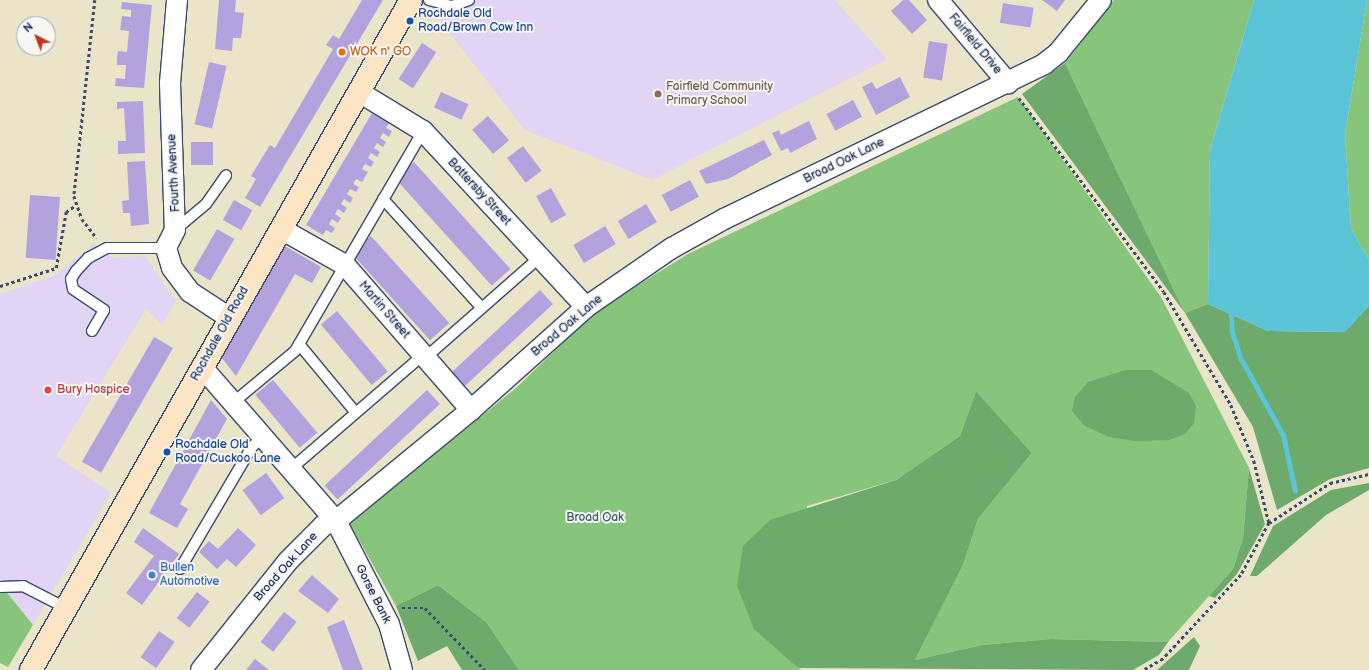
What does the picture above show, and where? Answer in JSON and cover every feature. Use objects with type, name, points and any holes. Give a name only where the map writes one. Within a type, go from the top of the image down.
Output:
[{"type":"main road","name":"Rochdale Old Road","points":[[31,670],[202,367],[228,317],[281,229],[411,0]]},
{"type":"street","name":"Fourth Avenue","points":[[166,248],[176,230],[170,83],[177,0]]},
{"type":"street","name":"Fairfield Drive","points":[[938,0],[1008,83],[1058,53],[1101,0]]},
{"type":"street","name":"Broad Oak Lane","points":[[201,670],[288,561],[324,525],[336,521],[471,410],[586,307],[672,248],[724,219],[1008,83]]},
{"type":"street","name":"Battersby Street","points":[[359,92],[422,131],[586,307]]},
{"type":"street","name":"Martin Street","points":[[281,229],[345,265],[471,410]]},
{"type":"street","points":[[166,248],[172,268],[190,292],[228,317]]},
{"type":"street","name":"Gorse Bank","points":[[202,367],[235,401],[336,521],[381,608],[402,670]]},
{"type":"lane","points":[[429,0],[452,6],[469,0]]},
{"type":"lane","points":[[235,401],[299,344],[422,131]]},
{"type":"lane","points":[[176,230],[206,204],[226,175]]},
{"type":"lane","points":[[383,198],[482,308]]},
{"type":"lane","points":[[92,331],[104,310],[76,294],[71,279],[88,258],[107,248],[166,248]]},
{"type":"lane","points":[[292,468],[482,308],[540,257]]},
{"type":"lane","points":[[299,344],[356,413]]},
{"type":"lane","points":[[180,570],[252,447],[264,435]]},
{"type":"lane","points":[[0,587],[23,586],[66,608]]},
{"type":"path","points":[[95,0],[74,196],[82,219],[107,248]]},
{"type":"path","points":[[1008,83],[1164,292],[1231,405],[1254,461],[1268,523]]},
{"type":"path","points":[[0,286],[56,268],[66,212],[76,205]]},
{"type":"path","points":[[1144,670],[1163,659],[1241,575],[1268,523],[1330,483],[1369,474]]},
{"type":"path","points":[[381,608],[425,608],[485,670]]},
{"type":"shaded area","name":"Fairfield Community Primary School","points":[[431,0],[835,0],[887,59],[652,180],[525,130],[428,5]]},
{"type":"shaded area","name":"Bury Hospice","points":[[94,244],[113,258],[145,256],[176,301],[162,325],[146,309],[56,456],[111,493],[33,625],[0,584],[0,294],[56,275]]},
{"type":"green space","points":[[1114,0],[1254,0],[1210,150],[1208,304],[1185,313],[1065,63]]},
{"type":"green space","points":[[1367,0],[1369,0],[1369,260],[1351,229],[1345,134]]},
{"type":"green space","points":[[1065,63],[1185,313],[1022,94]]},
{"type":"green space","name":"Broad Oak","points":[[1018,97],[1161,297],[1249,468],[1243,538],[1233,569],[1168,642],[1051,639],[982,645],[915,660],[963,565],[978,519],[1032,453],[976,391],[960,436],[896,480],[807,506],[798,668],[802,670],[519,670],[487,623],[438,585],[396,606],[350,524],[517,387],[596,311],[688,254]]},
{"type":"green space","points":[[1208,304],[1268,331],[1344,332],[1369,306],[1369,468],[1330,479],[1277,510],[1253,427],[1185,313]]},
{"type":"green space","points":[[1126,370],[1151,370],[1189,393],[1196,406],[1194,423],[1185,434],[1169,440],[1135,441],[1109,437],[1085,426],[1072,411],[1075,397],[1088,382]]},
{"type":"green space","points":[[976,391],[1032,453],[978,519],[963,565],[915,660],[982,645],[1051,639],[1168,642],[1159,655],[1133,670],[798,668],[754,629],[737,586],[743,546],[770,520],[896,480],[960,436]]},
{"type":"green space","points":[[1249,468],[1265,524],[1237,574],[1215,598],[1209,596],[1233,569],[1243,538]]},
{"type":"green space","points":[[1369,483],[1369,490],[1326,515],[1257,576],[1250,576],[1273,526],[1331,490]]},
{"type":"green space","points":[[0,584],[33,625],[8,667],[0,663]]},
{"type":"green space","points":[[438,585],[487,623],[519,670],[462,670],[447,646],[418,661],[396,606]]},
{"type":"green space","points":[[1194,637],[1200,646],[1189,670],[1157,670]]},
{"type":"water","points":[[1254,0],[1367,0],[1345,134],[1351,229],[1369,260],[1369,306],[1345,332],[1268,331],[1208,304],[1210,150]]},
{"type":"building","points":[[219,0],[236,0],[235,12],[244,13],[241,38],[233,38],[232,51],[215,49]]},
{"type":"building","points":[[362,0],[383,0],[260,207],[245,198],[256,179],[251,176],[270,145],[275,148],[333,49],[326,45],[333,35],[339,39]]},
{"type":"building","points":[[903,0],[909,0],[927,20],[912,34],[891,11]]},
{"type":"building","points":[[1042,0],[1065,0],[1057,11]]},
{"type":"building","points":[[122,2],[152,5],[144,88],[115,86],[116,78],[125,79],[126,65],[117,65],[118,51],[127,52],[129,31],[120,30],[122,16],[131,17],[131,10],[121,9]]},
{"type":"building","points":[[1003,3],[1034,8],[1030,28],[1000,23]]},
{"type":"building","points":[[929,41],[948,44],[942,81],[923,78]]},
{"type":"building","points":[[422,43],[436,52],[413,88],[399,79]]},
{"type":"building","points":[[209,62],[227,66],[212,128],[195,124]]},
{"type":"building","points":[[900,77],[910,97],[876,115],[862,87],[872,82],[876,89]]},
{"type":"building","points":[[441,92],[468,104],[461,120],[434,108]]},
{"type":"building","points":[[853,100],[862,117],[835,131],[827,114]]},
{"type":"building","points":[[143,101],[145,153],[118,154],[118,141],[126,141],[124,108],[117,109],[117,102]]},
{"type":"building","points":[[372,113],[389,123],[386,128],[392,131],[389,137],[383,133],[380,138],[386,142],[383,147],[377,143],[374,148],[380,152],[377,157],[371,153],[368,158],[374,162],[371,167],[365,164],[362,169],[368,172],[362,182],[356,179],[353,184],[359,187],[356,192],[350,189],[347,194],[353,198],[350,203],[344,199],[341,204],[347,208],[344,213],[338,209],[335,214],[341,218],[338,223],[332,219],[329,224],[335,228],[332,233],[326,230],[323,235],[306,225]]},
{"type":"building","points":[[488,116],[509,140],[493,154],[472,130]]},
{"type":"building","points":[[809,121],[817,139],[790,153],[788,148],[781,151],[772,133],[779,130],[781,135]]},
{"type":"building","points":[[764,140],[772,155],[728,179],[706,184],[699,171]]},
{"type":"building","points":[[191,142],[213,142],[213,165],[191,165]]},
{"type":"building","points":[[523,146],[542,171],[526,183],[507,158]]},
{"type":"building","points":[[145,161],[149,224],[131,226],[130,213],[123,213],[122,201],[129,200],[127,162]]},
{"type":"building","points":[[414,162],[510,269],[492,286],[395,179]]},
{"type":"building","points":[[690,180],[699,197],[671,212],[662,195]]},
{"type":"building","points":[[551,188],[566,215],[551,223],[536,196]]},
{"type":"building","points":[[30,195],[60,197],[56,260],[26,258]]},
{"type":"building","points":[[234,200],[252,210],[241,230],[223,220]]},
{"type":"building","points":[[646,204],[657,222],[629,239],[618,221]]},
{"type":"building","points":[[605,226],[616,244],[584,263],[573,245]]},
{"type":"building","points":[[217,229],[234,239],[210,281],[193,271]]},
{"type":"building","points":[[371,236],[449,323],[430,340],[352,253]]},
{"type":"building","points":[[285,246],[321,267],[312,283],[295,274],[236,376],[221,357]]},
{"type":"building","points":[[540,290],[553,304],[465,386],[452,372]]},
{"type":"building","points":[[337,311],[388,372],[372,385],[321,324]]},
{"type":"building","points":[[154,337],[173,348],[101,473],[82,462]]},
{"type":"building","points":[[273,380],[317,433],[300,448],[255,395]]},
{"type":"building","points":[[427,390],[440,404],[338,499],[325,485]]},
{"type":"building","points":[[211,400],[227,419],[180,504],[188,509],[177,528],[149,513]]},
{"type":"building","points":[[266,473],[284,498],[261,515],[243,490]]},
{"type":"building","name":"Bullen Automotive","points":[[143,528],[179,554],[142,605],[126,593],[154,556],[134,542]]},
{"type":"building","points":[[238,528],[256,545],[236,567],[227,559],[217,569],[199,552],[209,541],[218,549]]},
{"type":"building","points":[[312,575],[339,599],[328,613],[298,591]]},
{"type":"building","points":[[197,592],[210,602],[189,628],[177,618]]},
{"type":"building","points":[[284,612],[297,622],[273,652],[261,642]]},
{"type":"building","points":[[344,620],[363,670],[343,670],[327,627]]},
{"type":"building","points":[[159,631],[175,642],[156,668],[141,657]]},
{"type":"building","points":[[255,659],[269,670],[246,670]]},
{"type":"waterway","points":[[1231,314],[1232,332],[1241,359],[1283,435],[1295,491]]},
{"type":"place","name":"Rochdale Old Road/Brown Cow Inn","points":[[410,21]]},
{"type":"place","name":"WOK n' GO","points":[[342,52]]},
{"type":"place","name":"Fairfield Community Primary School","points":[[658,94]]},
{"type":"place","name":"Bury Hospice","points":[[48,390]]},
{"type":"place","name":"Rochdale Old Road/Cuckoo Lane","points":[[167,452]]},
{"type":"place","name":"Bullen Automotive","points":[[152,575]]}]
